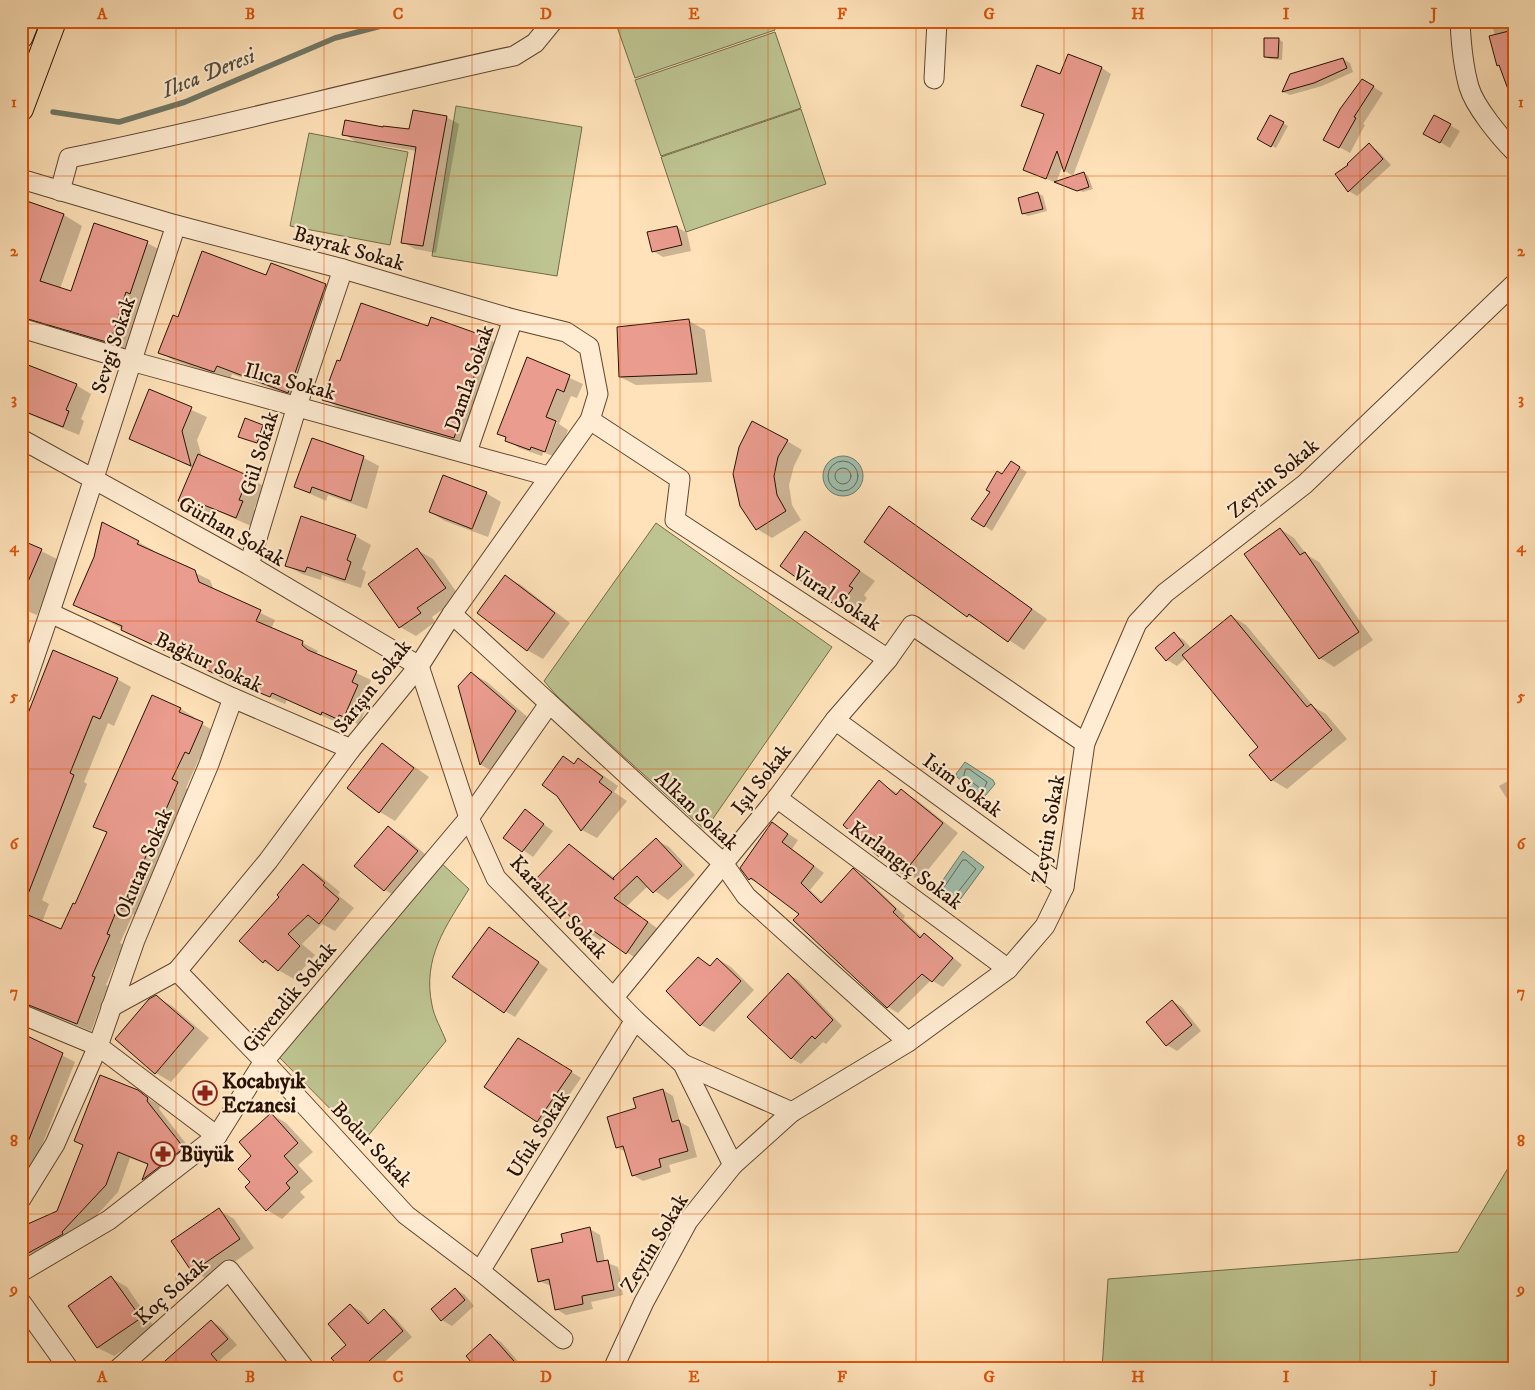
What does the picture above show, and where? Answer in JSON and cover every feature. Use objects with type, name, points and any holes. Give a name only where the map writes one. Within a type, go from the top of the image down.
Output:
[{"type":"main road","points":[[21,36],[27,21]]},
{"type":"main road","points":[[21,108],[54,21]]},
{"type":"street","points":[[60,192],[69,158],[170,138],[306,102],[514,56],[535,43],[553,21]]},
{"type":"street","points":[[934,79],[937,21]]},
{"type":"street","points":[[1460,21],[1462,45],[1470,89],[1498,135],[1514,152]]},
{"type":"street","name":"Bayrak Sokak","points":[[21,179],[176,226],[343,269],[513,319],[566,332],[589,347],[598,394],[590,420]]},
{"type":"street","name":"Sevgi Sokak","points":[[21,696],[95,479],[131,361],[176,226]]},
{"type":"street","name":"Gül Sokak","points":[[249,565],[297,406],[343,269]]},
{"type":"street","name":"Zeytin Sokak","points":[[613,1369],[644,1302],[688,1221],[733,1165],[792,1112],[908,1042],[1008,969],[1045,926],[1064,887],[1085,743],[1124,650],[1142,617],[1165,593],[1305,484],[1473,321],[1514,284]]},
{"type":"street","name":"Damla Sokak","points":[[467,452],[513,319]]},
{"type":"street","name":"Ilıca Sokak","points":[[21,328],[131,361],[467,452],[548,476]]},
{"type":"street","name":"Vural Sokak","points":[[590,420],[680,479],[675,520],[888,659],[912,625],[1085,743]]},
{"type":"street","name":"Sarışın Sokak","points":[[177,971],[268,861],[351,749],[419,666],[452,614],[548,476],[590,420]]},
{"type":"street","name":"Gürhan Sokak","points":[[21,439],[249,565],[419,666]]},
{"type":"street","name":"Bağkur Sokak","points":[[50,613],[233,698],[351,749]]},
{"type":"street","name":"Alkan Sokak","points":[[452,614],[723,863],[746,896],[908,1042]]},
{"type":"street","name":"Işıl Sokak","points":[[614,997],[777,798],[835,720],[888,659]]},
{"type":"street","name":"Karakızlı Sokak","points":[[419,666],[469,818],[496,878],[635,1020],[683,1064],[792,1112]]},
{"type":"street","name":"Okutan Sokak","points":[[21,1199],[55,1144],[98,1046],[135,940],[209,764],[233,698]]},
{"type":"street","name":"Güvendik Sokak","points":[[21,1272],[109,1220],[217,1136],[264,1061],[469,818],[550,704]]},
{"type":"street","name":"Isim Sokak","points":[[835,720],[1064,887]]},
{"type":"street","name":"Kırlangıç Sokak","points":[[777,798],[1008,969]]},
{"type":"street","points":[[111,1007],[177,971]]},
{"type":"street","name":"Bodur Sokak","points":[[177,971],[264,1061],[406,1215],[480,1271],[563,1339]]},
{"type":"street","points":[[21,1014],[98,1046],[217,1136]]},
{"type":"street","name":"Ufuk Sokak","points":[[480,1271],[635,1020]]},
{"type":"street","name":"Karakızlı Sokak","points":[[683,1064],[733,1165]]},
{"type":"street","name":"Koç Sokak","points":[[118,1369],[229,1270],[306,1369]]},
{"type":"street","points":[[21,1302],[69,1369]]},
{"type":"green space","points":[[615,21],[772,21],[775,30],[635,78]]},
{"type":"green space","points":[[775,32],[801,108],[661,156],[635,80]]},
{"type":"green space","points":[[456,106],[582,127],[557,276],[432,256]]},
{"type":"green space","points":[[801,109],[826,184],[686,232],[661,157]]},
{"type":"green space","points":[[309,133],[408,152],[390,245],[290,226]]},
{"type":"green space","points":[[656,523],[832,647],[705,830],[557,696],[544,681]]},
{"type":"green space","points":[[438,860],[469,889],[438,943],[430,972],[433,1010],[446,1041],[363,1142],[277,1055]]},
{"type":"green space","points":[[1514,1158],[1514,1369],[1102,1369],[1108,1279],[1458,1252]]},
{"type":"water","points":[[843,456],[857,462],[863,476],[857,490],[843,496],[829,490],[823,476],[829,462]]},
{"type":"water","points":[[965,762],[993,780],[995,784],[985,796],[982,796],[957,777],[956,774]]},
{"type":"water","points":[[963,851],[984,867],[956,905],[936,890]]},
{"type":"building","points":[[1509,31],[1514,55],[1512,100],[1499,65],[1497,66],[1489,36]]},
{"type":"building","points":[[1264,38],[1279,38],[1278,58],[1264,57]]},
{"type":"building","points":[[1068,54],[1102,67],[1064,172],[1057,151],[1046,179],[1023,170],[1044,114],[1021,106],[1037,65],[1060,74]]},
{"type":"building","points":[[1343,58],[1347,68],[1314,83],[1282,92],[1290,74]]},
{"type":"building","points":[[1362,79],[1374,86],[1354,117],[1356,118],[1339,148],[1323,140],[1340,109]]},
{"type":"building","points":[[413,110],[447,116],[423,246],[401,243],[416,147],[342,135],[345,120],[383,127],[409,129]]},
{"type":"building","points":[[1270,115],[1284,122],[1271,147],[1257,139]]},
{"type":"building","points":[[1434,115],[1451,124],[1440,143],[1423,134]]},
{"type":"building","points":[[1369,143],[1383,159],[1348,192],[1335,174],[1348,165]]},
{"type":"building","points":[[1084,172],[1089,187],[1077,191],[1054,182]]},
{"type":"building","points":[[1038,192],[1043,209],[1022,214],[1018,198]]},
{"type":"building","points":[[21,199],[64,214],[40,281],[71,291],[94,223],[148,241],[130,294],[126,292],[110,343],[21,317]]},
{"type":"building","points":[[677,226],[682,245],[652,252],[647,232]]},
{"type":"building","points":[[202,251],[266,275],[271,263],[326,284],[288,393],[217,366],[214,372],[158,353],[173,315],[178,317]]},
{"type":"building","points":[[361,303],[428,326],[431,317],[487,337],[454,438],[322,400],[337,360],[340,361]]},
{"type":"building","points":[[689,319],[697,374],[619,377],[617,327]]},
{"type":"building","points":[[527,357],[570,375],[564,392],[557,389],[546,417],[556,421],[545,452],[531,447],[530,450],[505,441],[506,437],[497,434]]},
{"type":"building","points":[[28,365],[77,384],[66,410],[69,411],[63,427],[21,410],[21,381]]},
{"type":"building","points":[[149,389],[192,407],[182,431],[191,466],[129,439]]},
{"type":"building","points":[[245,418],[263,425],[257,443],[238,437]]},
{"type":"building","points":[[752,421],[788,440],[778,457],[774,476],[777,495],[786,511],[756,530],[740,506],[733,474],[739,447]]},
{"type":"building","points":[[312,438],[364,456],[351,501],[312,487],[310,493],[294,487]]},
{"type":"building","points":[[198,454],[249,476],[239,500],[243,501],[236,518],[199,503],[197,509],[178,501]]},
{"type":"building","points":[[1011,461],[1020,467],[984,527],[971,519],[990,492],[986,490],[997,471],[1002,474]]},
{"type":"building","points":[[443,475],[487,492],[472,529],[429,512]]},
{"type":"building","points":[[889,506],[1032,609],[1008,642],[969,614],[967,617],[864,542]]},
{"type":"building","points":[[301,516],[356,535],[347,560],[351,562],[345,580],[307,567],[305,572],[285,566]]},
{"type":"building","points":[[102,522],[139,541],[137,544],[195,570],[199,582],[261,610],[256,621],[303,641],[302,645],[308,650],[357,671],[352,682],[358,685],[344,717],[339,715],[337,719],[322,712],[321,715],[272,693],[270,697],[228,680],[121,630],[122,626],[73,605],[94,557]]},
{"type":"building","points":[[1280,528],[1300,555],[1305,552],[1359,632],[1319,659],[1244,554]]},
{"type":"building","points":[[805,531],[860,571],[849,586],[853,588],[844,600],[841,598],[835,605],[780,566]]},
{"type":"building","points":[[21,540],[42,549],[21,598]]},
{"type":"building","points":[[417,548],[446,588],[417,608],[421,613],[399,628],[368,584]]},
{"type":"building","points":[[505,575],[555,613],[527,651],[477,613]]},
{"type":"building","points":[[1231,615],[1307,707],[1311,704],[1332,730],[1271,781],[1249,755],[1258,747],[1182,655]]},
{"type":"building","points":[[1174,632],[1184,645],[1166,661],[1155,648]]},
{"type":"building","points":[[53,650],[118,678],[100,719],[93,716],[70,773],[74,775],[23,907],[21,731]]},
{"type":"building","points":[[471,672],[516,711],[480,765],[458,686]]},
{"type":"building","points":[[152,695],[181,708],[179,712],[203,722],[189,754],[185,752],[172,779],[178,782],[164,814],[167,815],[153,850],[149,849],[123,909],[118,907],[107,934],[110,935],[92,976],[95,977],[77,1024],[21,1002],[21,912],[61,929],[73,903],[75,904],[107,832],[93,827]]},
{"type":"building","points":[[382,743],[414,768],[379,813],[347,788]]},
{"type":"building","points":[[563,756],[574,764],[578,758],[603,777],[599,782],[612,792],[581,831],[557,796],[542,785]]},
{"type":"building","points":[[879,780],[896,795],[901,789],[943,823],[903,874],[880,855],[879,857],[843,825]]},
{"type":"building","points":[[525,809],[544,824],[522,852],[503,838]]},
{"type":"building","points":[[772,822],[788,834],[782,842],[814,866],[801,883],[821,903],[853,868],[896,909],[893,912],[920,938],[924,933],[953,958],[932,982],[922,974],[887,1008],[793,920],[799,914],[751,878],[749,880],[740,868]]},
{"type":"building","points":[[388,826],[418,851],[384,891],[354,866]]},
{"type":"building","points":[[656,838],[682,866],[653,893],[637,876],[614,898],[648,922],[626,954],[591,929],[586,933],[535,880],[569,844],[614,880],[613,878]]},
{"type":"building","points":[[303,864],[325,883],[323,885],[339,899],[319,924],[308,915],[288,934],[300,946],[278,971],[265,960],[263,963],[239,941],[279,897],[277,895]]},
{"type":"building","points":[[489,927],[539,962],[504,1013],[452,977]]},
{"type":"building","points":[[698,957],[710,966],[717,958],[741,981],[700,1026],[666,991]]},
{"type":"building","points":[[788,973],[833,1020],[815,1039],[812,1036],[791,1059],[747,1017]]},
{"type":"building","points":[[156,995],[194,1028],[155,1074],[115,1039],[149,999]]},
{"type":"building","points":[[1172,1000],[1192,1025],[1166,1046],[1146,1022]]},
{"type":"building","points":[[21,1033],[63,1053],[22,1157],[21,1156]]},
{"type":"building","points":[[518,1038],[572,1071],[537,1122],[484,1087]]},
{"type":"building","points":[[100,1075],[138,1090],[148,1098],[147,1101],[184,1148],[142,1180],[148,1164],[118,1152],[106,1185],[62,1232],[63,1234],[21,1257],[21,1227],[57,1211],[83,1145],[74,1141]]},
{"type":"building","points":[[663,1089],[672,1122],[679,1120],[688,1151],[659,1159],[661,1167],[632,1176],[623,1146],[616,1148],[607,1117],[636,1108],[633,1098]]},
{"type":"building","points":[[271,1113],[298,1143],[284,1156],[298,1172],[286,1183],[290,1188],[266,1211],[245,1187],[250,1182],[238,1169],[251,1156],[239,1142]]},
{"type":"building","points":[[219,1208],[240,1239],[192,1272],[171,1241]]},
{"type":"building","points":[[590,1227],[597,1262],[608,1260],[614,1290],[582,1296],[583,1304],[555,1310],[549,1279],[538,1282],[531,1249],[563,1242],[561,1234]]},
{"type":"building","points":[[111,1276],[141,1318],[97,1348],[68,1306]]},
{"type":"building","points":[[455,1288],[465,1300],[441,1321],[431,1309]]},
{"type":"building","points":[[350,1304],[368,1324],[384,1309],[403,1331],[369,1361],[376,1369],[341,1369],[331,1358],[346,1345],[328,1324]]},
{"type":"building","points":[[211,1320],[228,1339],[211,1354],[224,1369],[156,1369]]},
{"type":"building","points":[[490,1334],[521,1369],[477,1369],[466,1356]]},
{"type":"waterway","name":"Ilıca Deresi","points":[[53,112],[119,122],[185,102],[335,38],[400,21]]},
{"type":"place","name":"Kocabıyık Eczanesi","points":[[205,1093]]},
{"type":"place","name":"Büyük","points":[[163,1154]]}]
